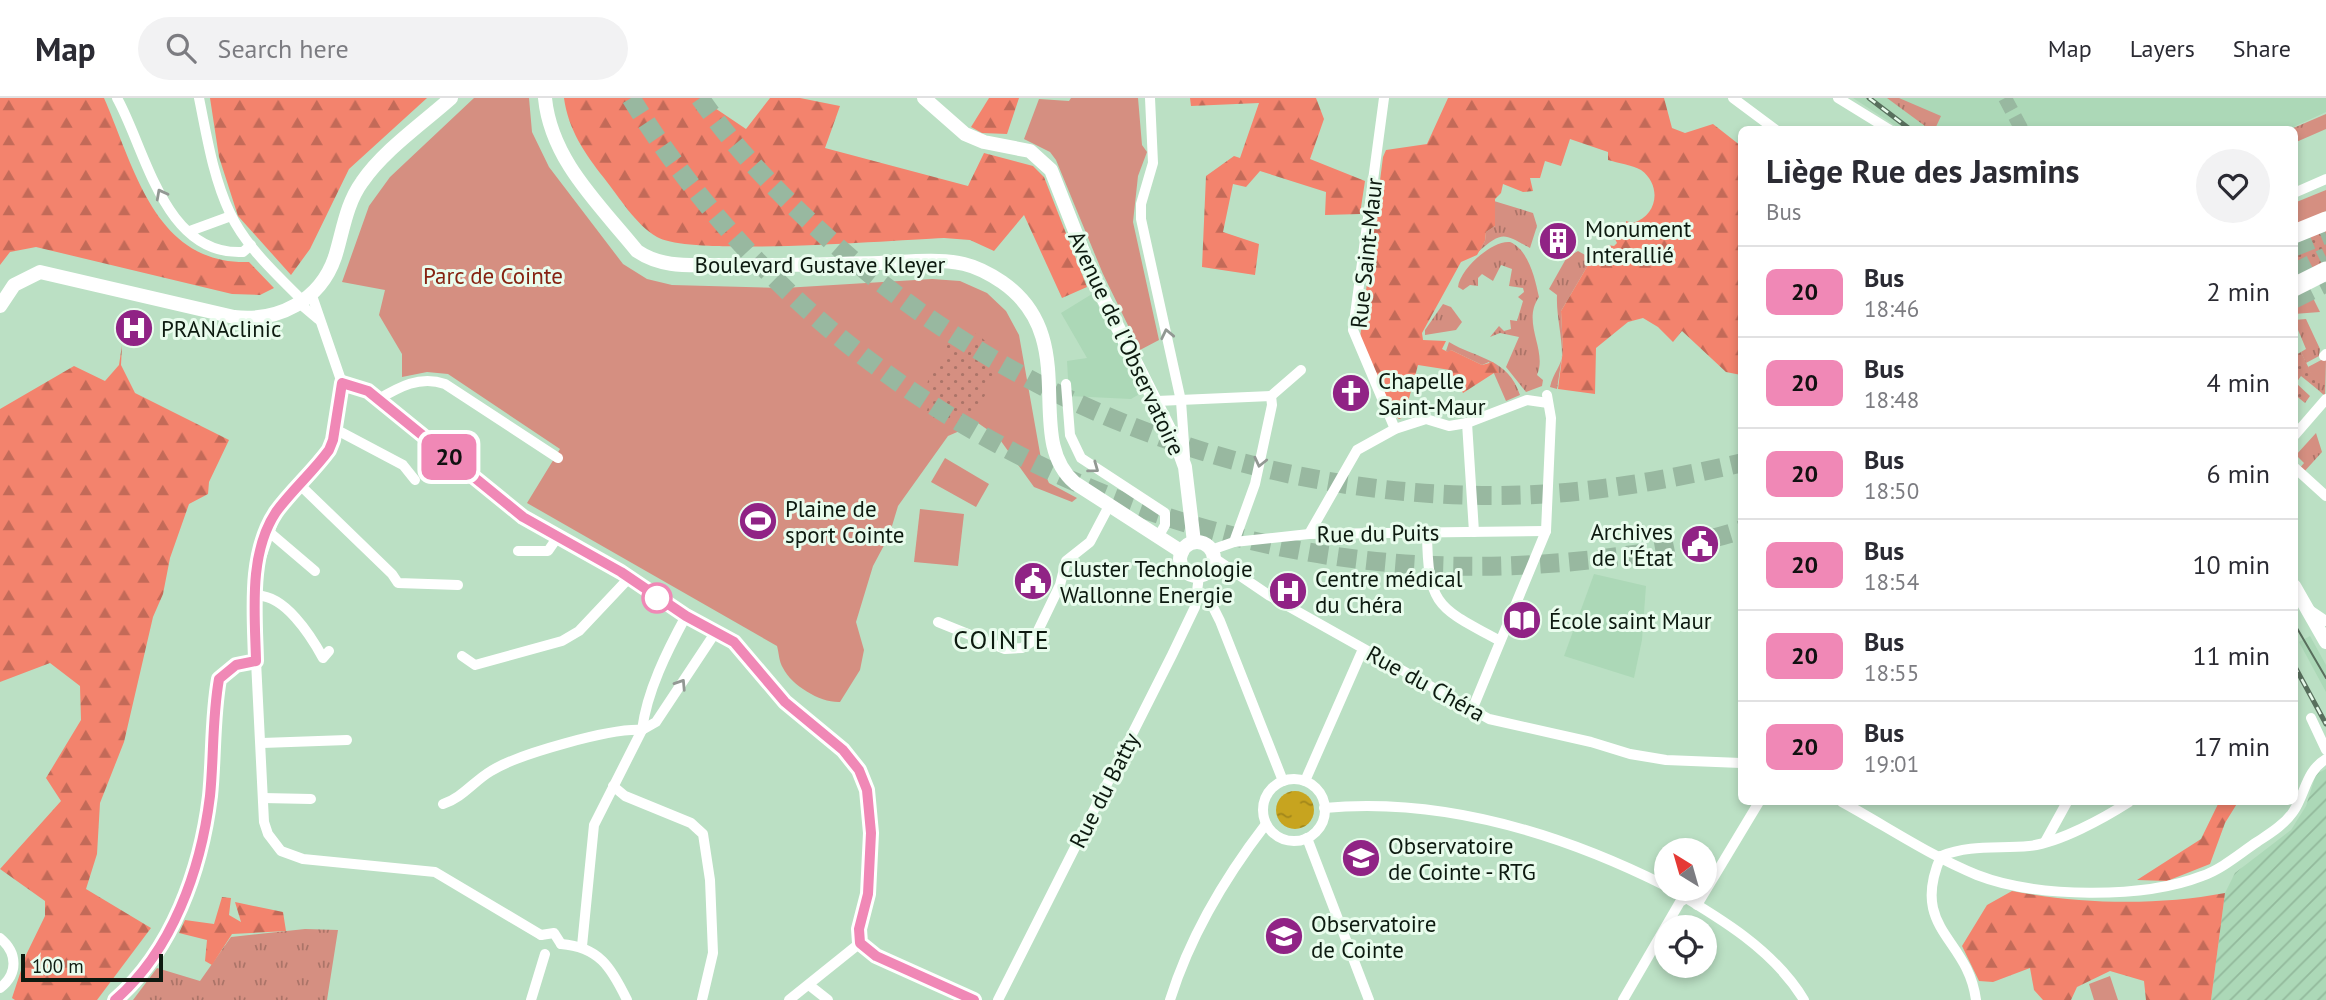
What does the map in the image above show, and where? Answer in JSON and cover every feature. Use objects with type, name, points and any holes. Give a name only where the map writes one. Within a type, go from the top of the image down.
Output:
[{"type":"highway","points":[[2298,232],[2326,221]]},
{"type":"highway","points":[[2298,285],[2326,271]]},
{"type":"street","points":[[117,98],[163,200],[190,231],[203,242],[229,253],[243,252],[251,245]]},
{"type":"street","points":[[199,98],[213,169],[231,216],[271,269],[304,299],[318,319],[342,383],[329,450],[276,513],[256,573],[256,661],[263,798],[268,834],[281,850],[303,859],[435,872],[541,936],[554,933],[561,944]]},
{"type":"street","points":[[0,306],[14,285],[28,275],[40,272],[234,317],[260,319],[277,315],[304,299],[329,270],[348,209],[362,182],[451,98]]},
{"type":"street","name":"Boulevard Gustave Kleyer","points":[[545,98],[550,129],[562,155],[637,251],[653,262],[757,266],[947,261],[979,269],[1004,284],[1033,314],[1045,340],[1055,455],[1063,472],[1109,506],[1182,552]]},
{"type":"street","name":"Avenue de l'Observatoire","points":[[924,98],[965,134],[984,142],[1030,151],[1046,164],[1055,178],[1095,282],[1157,401],[1185,467],[1194,542]]},
{"type":"street","points":[[1150,98],[1153,163],[1141,204],[1141,219],[1181,401],[1185,467]]},
{"type":"street","name":"Rue Saint-Maur","points":[[1384,98],[1353,330],[1395,429]]},
{"type":"street","points":[[1732,98],[1770,126]]},
{"type":"street","points":[[1838,98],[1884,126]]},
{"type":"street","points":[[2298,191],[2326,179]]},
{"type":"street","points":[[190,231],[231,216]]},
{"type":"street","points":[[1157,401],[1271,396],[1301,370]]},
{"type":"street","points":[[377,400],[412,383],[432,379],[445,384],[558,458]]},
{"type":"street","points":[[342,383],[356,385],[377,400],[523,517],[734,642],[747,654],[785,702],[843,750],[859,770],[867,790],[871,833],[868,894],[859,929],[860,943],[876,956],[974,1000]]},
{"type":"street","points":[[1066,384],[1070,435],[1081,458],[1165,513],[1165,525],[1158,537]]},
{"type":"street","points":[[1234,542],[1255,484],[1272,405],[1271,396]]},
{"type":"street","points":[[1308,534],[1357,450],[1395,429],[1426,419],[1449,426],[1467,423],[1527,400],[1548,399],[1551,418],[1546,531],[1472,710]]},
{"type":"street","points":[[2298,431],[2326,399]]},
{"type":"street","points":[[1467,423],[1474,532]]},
{"type":"street","points":[[335,429],[403,465],[415,480]]},
{"type":"street","points":[[1053,438],[1070,435]]},
{"type":"street","points":[[2298,471],[2326,496]]},
{"type":"street","points":[[300,485],[392,574],[395,586],[458,585]]},
{"type":"street","points":[[938,622],[1005,649],[1023,648],[1033,641],[1060,585],[1066,561],[1090,542],[1109,506]]},
{"type":"street","points":[[268,531],[315,571]]},
{"type":"street","name":"Rue du Puits","points":[[1213,554],[1234,542],[1308,534],[1546,531]]},
{"type":"street","points":[[1427,533],[1428,575],[1434,593],[1444,607],[1459,618],[1500,641]]},
{"type":"street","points":[[519,551],[548,551],[557,538]]},
{"type":"street","points":[[1194,542],[1205,544],[1213,554],[1211,569],[1199,576],[1190,575],[1182,567],[1182,552],[1194,542]]},
{"type":"street","name":"Rue du Chéra","points":[[1213,554],[1270,596],[1472,710],[1507,725],[1666,760],[1738,763]]},
{"type":"street","name":"Rue du Batty","points":[[998,1000],[1172,655],[1198,596],[1199,576]]},
{"type":"street","points":[[462,656],[475,665],[562,640],[579,631],[629,578]]},
{"type":"street","points":[[2298,593],[2326,642]]},
{"type":"street","points":[[255,596],[274,599],[311,636],[326,655],[314,667]]},
{"type":"street","points":[[1198,596],[1210,601],[1220,621],[1283,781]]},
{"type":"street","points":[[2308,609],[2326,621]]},
{"type":"street","points":[[582,946],[594,825],[642,730],[644,715],[667,650],[686,616]]},
{"type":"street","points":[[443,804],[454,801],[501,765],[608,732],[642,730],[656,722],[715,633]]},
{"type":"street","points":[[1305,781],[1363,649]]},
{"type":"street","points":[[115,1000],[132,986],[164,943],[190,878],[210,796],[219,679],[236,665],[256,661]]},
{"type":"street","points":[[2311,718],[2326,750]]},
{"type":"street","points":[[262,743],[347,740]]},
{"type":"street","points":[[2298,803],[2309,774],[2326,759]]},
{"type":"street","points":[[1283,781],[1305,781],[1318,791],[1324,808],[1321,825],[1307,838],[1288,840],[1279,837],[1266,824],[1263,814],[1266,796],[1283,781]]},
{"type":"street","points":[[614,786],[625,796],[691,823],[703,834],[710,880],[713,953],[702,1000]]},
{"type":"street","points":[[263,798],[311,799]]},
{"type":"street","points":[[1324,808],[1355,805],[1397,807],[1476,816],[1579,846],[1654,880]]},
{"type":"street","points":[[1697,905],[1757,805]]},
{"type":"street","points":[[1848,805],[1941,856],[1996,881],[2070,894],[2186,881],[2217,870],[2282,824],[2297,805]]},
{"type":"street","points":[[2045,842],[2065,805]]},
{"type":"street","points":[[1941,856],[1981,847],[2026,846],[2045,842],[2104,817],[2124,805]]},
{"type":"street","points":[[1170,1000],[1202,924],[1244,853],[1266,824]]},
{"type":"street","points":[[1307,838],[1369,1000]]},
{"type":"street","points":[[1941,856],[1931,884],[1932,911],[1969,975],[1976,1000]]},
{"type":"street","points":[[1623,1000],[1682,901]]},
{"type":"street","points":[[1691,901],[1749,941],[1783,972],[1804,1000]]},
{"type":"street","points":[[541,936],[538,946],[544,954]]},
{"type":"street","points":[[0,938],[14,955],[14,963],[8,982],[0,988]]},
{"type":"street","points":[[789,1000],[860,943]]},
{"type":"street","points":[[561,944],[582,946],[602,959],[627,1000]]},
{"type":"street","points":[[544,954],[553,954],[561,944]]},
{"type":"street","points":[[531,1000],[544,954]]},
{"type":"street","points":[[809,985],[828,1000]]},
{"type":"shaded area","points":[[1853,98],[2326,98],[2326,112],[2296,126],[1896,126]]},
{"type":"shaded area","points":[[1092,294],[1143,392],[1131,399],[1069,396],[1067,361],[1087,358],[1061,313]]},
{"type":"shaded area","points":[[1594,574],[1646,586],[1642,640],[1634,678],[1564,656]]},
{"type":"shaded area","points":[[2310,636],[2326,665],[2326,692],[2299,642]]},
{"type":"shaded area","points":[[2326,769],[2326,1000],[2211,1000],[2225,893],[2235,873],[2291,830],[2306,806],[2316,774]]},
{"type":"green space","points":[[0,98],[104,98],[139,182],[153,208],[170,230],[191,248],[217,259],[249,262],[274,288],[260,295],[232,294],[36,247],[10,252],[0,265]]},
{"type":"green space","points":[[210,98],[427,98],[349,169],[310,249],[291,275],[238,216],[219,157]]},
{"type":"green space","name":"Parc de Cointe","points":[[474,98],[529,98],[532,132],[549,167],[623,264],[647,279],[672,285],[784,288],[932,279],[960,281],[987,293],[1006,311],[1019,335],[1043,470],[1049,483],[1077,498],[1072,502],[1034,487],[998,437],[978,423],[948,436],[898,506],[889,536],[873,566],[856,622],[864,650],[860,670],[840,702],[824,700],[808,692],[787,675],[777,646],[527,503],[560,449],[448,374],[427,372],[402,377],[402,354],[379,315],[385,290],[342,282],[369,206],[390,177]]},
{"type":"green space","points":[[564,98],[700,98],[746,129],[770,98],[800,98],[840,106],[825,148],[968,186],[984,153],[1033,166],[1044,177],[1087,287],[1062,298],[1024,215],[994,251],[970,240],[944,238],[749,247],[677,243],[657,237],[635,218],[590,160],[573,131]]},
{"type":"green space","points":[[989,98],[1019,98],[1007,134],[982,133],[971,127]]},
{"type":"green space","points":[[1071,98],[1138,98],[1142,145],[1147,152],[1138,176],[1133,222],[1159,340],[1140,350],[1103,274],[1056,160],[1050,152],[1024,139],[1039,99],[1069,101]]},
{"type":"green space","points":[[1190,98],[1316,98],[1324,119],[1310,159],[1365,181],[1360,214],[1325,215],[1326,192],[1260,171],[1246,187],[1233,184],[1223,232],[1259,244],[1255,275],[1202,267],[1206,176],[1234,156],[1240,158],[1259,103],[1191,106]]},
{"type":"green space","points":[[1448,98],[1664,98],[1672,128],[1685,133],[1713,124],[1738,144],[1738,374],[1726,372],[1682,331],[1673,342],[1658,327],[1643,318],[1628,322],[1596,348],[1595,394],[1558,389],[1563,350],[1561,311],[1594,255],[1598,254],[1598,249],[1605,253],[1609,248],[1607,245],[1614,246],[1617,243],[1615,239],[1623,236],[1621,231],[1626,229],[1626,221],[1633,223],[1648,214],[1654,200],[1652,184],[1641,170],[1608,160],[1608,152],[1570,139],[1561,166],[1545,161],[1540,178],[1530,178],[1533,191],[1523,192],[1503,184],[1501,193],[1495,199],[1495,226],[1486,232],[1485,241],[1477,255],[1461,262],[1422,333],[1423,340],[1446,341],[1442,349],[1448,352],[1451,350],[1482,365],[1493,362],[1499,373],[1494,373],[1463,393],[1450,370],[1418,365],[1404,417],[1399,419],[1393,414],[1360,338],[1383,157],[1386,150],[1427,144]]},
{"type":"green space","points":[[1887,98],[1899,98],[1941,116],[1936,126],[1925,126]]},
{"type":"green space","points":[[2326,114],[2326,129],[2298,141],[2298,126]]},
{"type":"green space","points":[[2326,190],[2326,211],[2298,226],[2298,201]]},
{"type":"green space","points":[[1494,201],[1533,213],[1537,226],[1530,248],[1504,236],[1493,240],[1478,252],[1485,241],[1486,232],[1495,226]]},
{"type":"green space","points":[[2326,226],[2326,265],[2298,279],[2298,239]]},
{"type":"green space","points":[[1510,242],[1522,251],[1526,258],[1539,297],[1534,307],[1533,327],[1540,366],[1537,375],[1543,380],[1542,386],[1526,392],[1506,367],[1519,337],[1500,333],[1490,337],[1499,326],[1504,331],[1511,329],[1510,320],[1517,321],[1523,301],[1518,297],[1524,292],[1523,288],[1509,286],[1512,269],[1501,265],[1493,281],[1482,274],[1478,278],[1478,286],[1470,285],[1463,290],[1458,287],[1464,272],[1478,257],[1495,246]]},
{"type":"green space","points":[[1578,251],[1587,256],[1591,251],[1594,255],[1561,311],[1563,350],[1557,389],[1550,387],[1561,362],[1562,348],[1557,295],[1549,289],[1567,257]]},
{"type":"green space","points":[[2307,286],[2320,312],[2298,314],[2298,291]]},
{"type":"green space","points":[[1443,304],[1451,307],[1462,322],[1456,330],[1425,335],[1425,330]]},
{"type":"green space","points":[[2306,319],[2320,349],[2319,356],[2306,363],[2301,352],[2306,349],[2298,330],[2298,320]]},
{"type":"green space","points":[[952,327],[972,332],[985,341],[993,353],[991,382],[974,411],[961,423],[925,416],[931,399],[927,385],[930,372],[945,353]]},
{"type":"green space","points":[[1449,342],[1500,366],[1515,383],[1520,395],[1506,401],[1489,362],[1482,365],[1451,350],[1449,353],[1446,351]]},
{"type":"green space","points":[[122,345],[121,365],[135,393],[229,440],[209,482],[208,494],[189,504],[170,558],[163,594],[153,617],[124,742],[100,803],[97,854],[86,889],[151,928],[97,1000],[15,1000],[12,998],[26,955],[45,916],[45,901],[0,869],[61,801],[46,778],[81,720],[80,686],[50,663],[0,682],[0,409],[74,366],[105,381],[119,365]]},
{"type":"green space","points":[[2301,352],[2317,389],[2301,376],[2298,380],[2298,354]]},
{"type":"green space","points":[[2325,358],[2325,396],[2317,389],[2308,367]]},
{"type":"green space","points":[[2298,385],[2310,396],[2305,403],[2298,397]]},
{"type":"green space","points":[[2316,433],[2322,452],[2303,473],[2299,469],[2304,463],[2298,457],[2298,453]]},
{"type":"green space","points":[[945,458],[989,484],[976,507],[931,482]]},
{"type":"green space","points":[[920,509],[964,514],[958,566],[914,562]]},
{"type":"green space","points":[[2218,805],[2236,805],[2225,823],[2210,864],[2167,881],[2137,880],[2201,839]]},
{"type":"green space","points":[[2012,891],[2065,899],[2118,902],[2172,900],[2225,893],[2211,1000],[2146,1000],[2144,981],[2110,971],[2077,987],[2071,1000],[2043,1000],[2034,990],[2030,968],[1993,982],[1979,981],[1962,946],[1987,905]]},
{"type":"green space","points":[[222,897],[231,898],[229,915],[241,922],[235,902],[283,912],[286,931],[232,934],[212,965],[205,961],[207,940],[179,933],[185,920],[214,924]]},
{"type":"green space","points":[[305,929],[338,930],[327,1000],[133,1000],[157,968],[200,981],[231,937]]},
{"type":"green space","points":[[2110,976],[2118,1000],[2094,1000],[2089,984]]},
{"type":"water","points":[[1295,791],[1308,797],[1314,810],[1308,823],[1295,829],[1282,823],[1276,810],[1282,797]]},
{"type":"tunnel","points":[[631,98],[709,206],[800,302],[902,385],[1015,453],[1135,506],[1262,543],[1393,563],[1526,565],[1580,561],[1662,550],[1738,531]]},
{"type":"tunnel","points":[[700,98],[752,163],[791,204],[853,260],[927,317],[1006,366],[1089,408],[1176,443],[1266,469],[1357,486],[1450,495],[1544,494],[1594,490],[1738,464]]},
{"type":"tunnel","points":[[2005,98],[2020,126]]},
{"type":"tunnel","points":[[2298,245],[2326,234]]},
{"type":"tunnel","points":[[2298,271],[2326,257]]},
{"type":"tunnel","points":[[2298,297],[2326,283]]},
{"type":"tram line","points":[[2298,630],[2326,678]]},
{"type":"railway","points":[[1869,98],[1906,126]]},
{"type":"railway","points":[[2298,672],[2326,724]]},
{"type":"bus line","name":"20","points":[[115,1000],[132,986],[164,943],[190,878],[210,796],[213,729],[219,679],[236,665],[256,661],[255,587],[261,552],[276,513],[329,450],[342,383],[356,385],[368,391],[523,517],[621,572],[661,601],[734,642],[747,654],[785,702],[843,750],[859,770],[867,790],[871,833],[868,894],[859,929],[860,943],[876,956],[974,1000]]},
{"type":"place","name":"Monument Interallié","points":[[1558,241]]},
{"type":"place","name":"PRANAclinic","points":[[134,328]]},
{"type":"place","name":"Chapelle Saint-Maur","points":[[1351,393]]},
{"type":"place","name":"Plaine de sport Cointe","points":[[758,521]]},
{"type":"place","name":"Archives de l'État","points":[[1700,544]]},
{"type":"place","name":"Cluster Technologie Wallonne Energie","points":[[1033,581]]},
{"type":"place","name":"Centre médical du Chéra","points":[[1288,591]]},
{"type":"place","name":"École saint Maur","points":[[1522,620]]},
{"type":"place","name":"Observatoire de Cointe - RTG","points":[[1361,858]]},
{"type":"place","name":"Observatoire de Cointe","points":[[1284,936]]},
{"type":"district","name":"COINTE","points":[[1002,639]]}]
